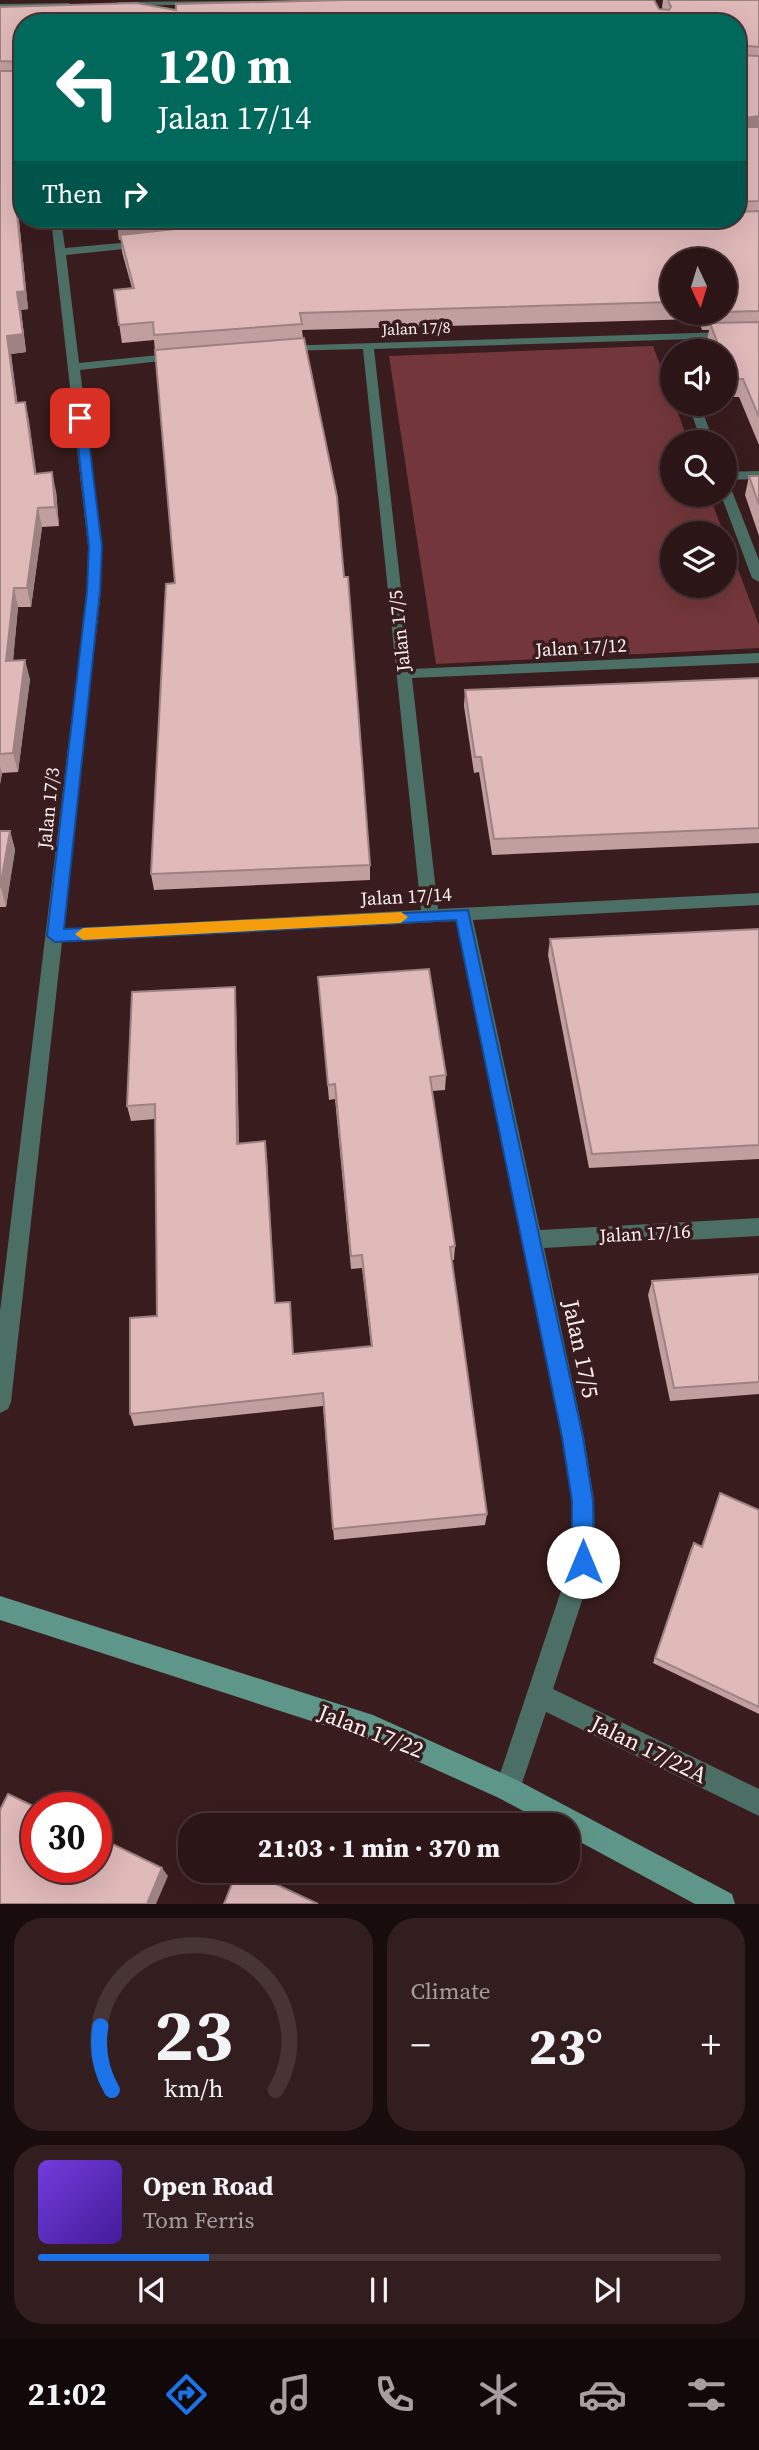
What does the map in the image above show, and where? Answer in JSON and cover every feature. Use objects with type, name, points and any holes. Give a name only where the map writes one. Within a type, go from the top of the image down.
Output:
[{"type":"street","points":[[110,4],[329,0]]},
{"type":"street","points":[[0,6],[83,5]]},
{"type":"street","name":"Jalan 17/3","points":[[0,1402],[94,591],[95,547],[57,228]]},
{"type":"street","points":[[59,252],[151,243]]},
{"type":"street","name":"Jalan 17/8","points":[[276,349],[759,334]]},
{"type":"street","name":"Jalan 17/5","points":[[368,346],[430,916]]},
{"type":"street","points":[[74,367],[198,354]]},
{"type":"street","points":[[737,476],[759,475]]},
{"type":"street","points":[[732,507],[759,578]]},
{"type":"street","name":"Jalan 17/12","points":[[404,674],[759,658]]},
{"type":"street","name":"Jalan 17/14","points":[[55,936],[759,898]]},
{"type":"street","name":"Jalan 17/5","points":[[463,914],[573,1437],[583,1501],[583,1562],[508,1789]]},
{"type":"street","name":"Jalan 17/16","points":[[531,1240],[759,1227]]},
{"type":"street","name":"Jalan 17/22","points":[[0,1608],[373,1728],[508,1789],[722,1904]]},
{"type":"street","name":"Jalan 17/22A","points":[[539,1695],[759,1802]]},
{"type":"shaded area","points":[[653,346],[660,365],[660,416],[679,416],[684,430],[660,430],[660,507],[714,507],[719,521],[660,521],[660,598],[737,598],[737,567],[759,625],[759,648],[436,664],[389,356]]},
{"type":"building","points":[[346,0],[654,0],[659,9],[669,10],[671,7],[668,0],[759,0],[759,47],[746,46],[746,14],[14,14],[14,62],[0,61],[0,7],[136,3],[176,10],[176,4]]},
{"type":"building","points":[[746,55],[759,56],[759,116],[746,118]]},
{"type":"building","points":[[0,71],[14,71],[14,228],[19,228],[25,291],[17,292],[23,334],[7,336],[16,403],[25,402],[35,474],[52,472],[55,507],[38,508],[27,588],[14,588],[6,661],[25,660],[13,753],[0,754]]},
{"type":"building","points":[[746,127],[759,127],[759,201],[746,202]]},
{"type":"building","points":[[759,211],[759,311],[737,312],[737,248],[660,248],[660,302],[300,313],[302,324],[154,335],[153,322],[119,325],[114,290],[134,288],[120,235],[185,228],[746,228],[746,212]]},
{"type":"building","points":[[737,322],[759,322],[759,417],[743,379],[737,379],[737,339],[716,339],[711,326],[737,326]]},
{"type":"building","points":[[304,338],[337,497],[344,577],[348,577],[370,865],[151,874],[166,584],[175,583],[155,350]]},
{"type":"building","points":[[749,476],[759,476],[759,505]]},
{"type":"building","points":[[759,678],[759,828],[494,839],[481,757],[475,757],[465,690]]},
{"type":"building","points":[[0,831],[10,831],[0,888]]},
{"type":"building","points":[[759,929],[759,1145],[592,1154],[550,939]]},
{"type":"building","points":[[429,969],[446,1075],[430,1077],[455,1246],[450,1247],[487,1514],[333,1529],[323,1393],[130,1414],[130,1318],[157,1316],[155,1104],[127,1106],[132,992],[235,987],[237,1144],[265,1141],[275,1303],[290,1302],[293,1354],[372,1346],[362,1255],[351,1256],[335,1084],[328,1085],[318,977]]},
{"type":"building","points":[[759,1274],[759,1382],[674,1388],[652,1281]]},
{"type":"building","points":[[720,1493],[759,1510],[759,1707],[655,1658],[694,1543],[702,1547]]},
{"type":"building","points":[[8,1794],[21,1800],[21,1883],[112,1883],[112,1844],[162,1868],[147,1904],[0,1904],[0,1810]]},
{"type":"building","points":[[232,1883],[273,1883],[318,1904],[224,1904]]},
{"type":"slow traffic","points":[[83,934],[401,917]]},
{"type":"route","points":[[80,418],[95,547],[94,591],[55,936],[463,914],[573,1437],[583,1501],[583,1562]]}]
